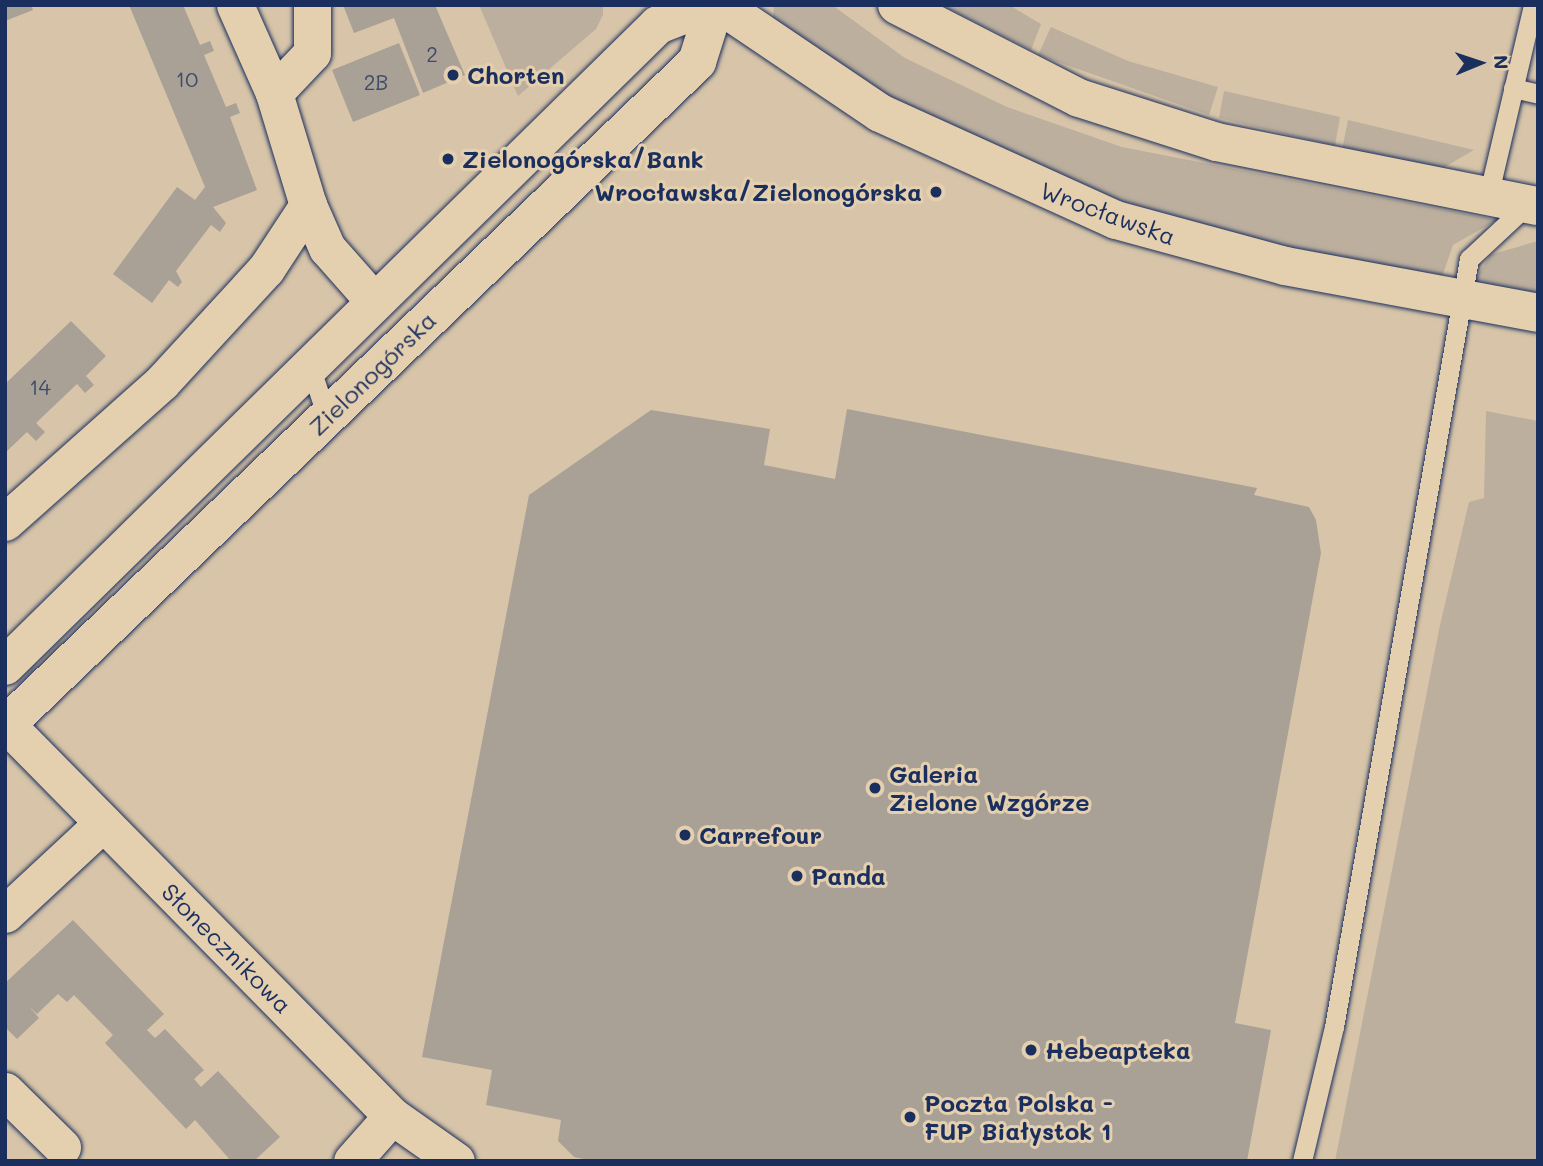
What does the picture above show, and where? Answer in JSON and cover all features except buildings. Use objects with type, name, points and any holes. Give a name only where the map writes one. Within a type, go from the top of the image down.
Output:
[{"type":"street","points":[[235,5],[274,93],[308,205],[327,248],[373,300]]},
{"type":"street","points":[[274,93],[312,53],[313,5]]},
{"type":"street","name":"Zielonogórska","points":[[5,666],[309,362],[658,25],[709,5]]},
{"type":"street","name":"Zielonogórska","points":[[6,724],[697,62],[717,5]]},
{"type":"street","name":"Wrocławska","points":[[717,5],[880,113],[1058,198],[1230,254],[1538,313]]},
{"type":"street","points":[[897,5],[1079,98],[1217,142],[1533,205]]},
{"type":"street","points":[[5,523],[162,382],[266,270],[308,205]]},
{"type":"street","name":"Słonecznikowa","points":[[6,724],[392,1116],[456,1161]]},
{"type":"street","points":[[5,914],[103,823]]},
{"type":"street","points":[[5,1091],[62,1147]]},
{"type":"street","points":[[352,1161],[392,1116]]},
{"type":"lane","points":[[1488,197],[1533,5]]},
{"type":"lane","points":[[1513,88],[1538,94]]},
{"type":"lane","points":[[1302,1161],[1334,1027],[1469,259],[1533,205]]},
{"type":"lane","points":[[309,362],[327,417]]},
{"type":"shaded area","points":[[479,5],[603,5],[603,15],[596,29],[518,96]]},
{"type":"shaded area","points":[[774,5],[832,5],[905,58],[1007,107],[1122,147],[1497,220],[1453,245],[1442,277],[1207,231],[1049,182],[907,115],[773,19]]},
{"type":"shaded area","points":[[941,5],[1009,5],[1041,24],[1031,50]]},
{"type":"shaded area","points":[[1051,27],[1128,61],[1218,87],[1209,115],[1038,55]]},
{"type":"shaded area","points":[[1224,91],[1340,117],[1335,146],[1219,118]]},
{"type":"shaded area","points":[[1348,120],[1474,150],[1443,168],[1342,150]]},
{"type":"shaded area","points":[[1538,241],[1538,294],[1474,282],[1490,255]]},
{"type":"shaded area","points":[[1486,411],[1538,421],[1538,1161],[1335,1161],[1440,625],[1469,502],[1484,498]]},
{"type":"place","name":"Chorten","points":[[453,75]]},
{"type":"place","name":"Zielonogórska/Bank","points":[[448,159]]},
{"type":"place","name":"Wrocławska/Zielonogórska","points":[[936,192]]},
{"type":"place","name":"Galeria Zielone Wzgórze","points":[[875,788]]},
{"type":"place","name":"Carrefour","points":[[685,835]]},
{"type":"place","name":"Panda","points":[[797,876]]},
{"type":"place","name":"Hebeapteka","points":[[1031,1050]]},
{"type":"place","name":"Poczta Polska - FUP Białystok 1","points":[[910,1117]]}]
